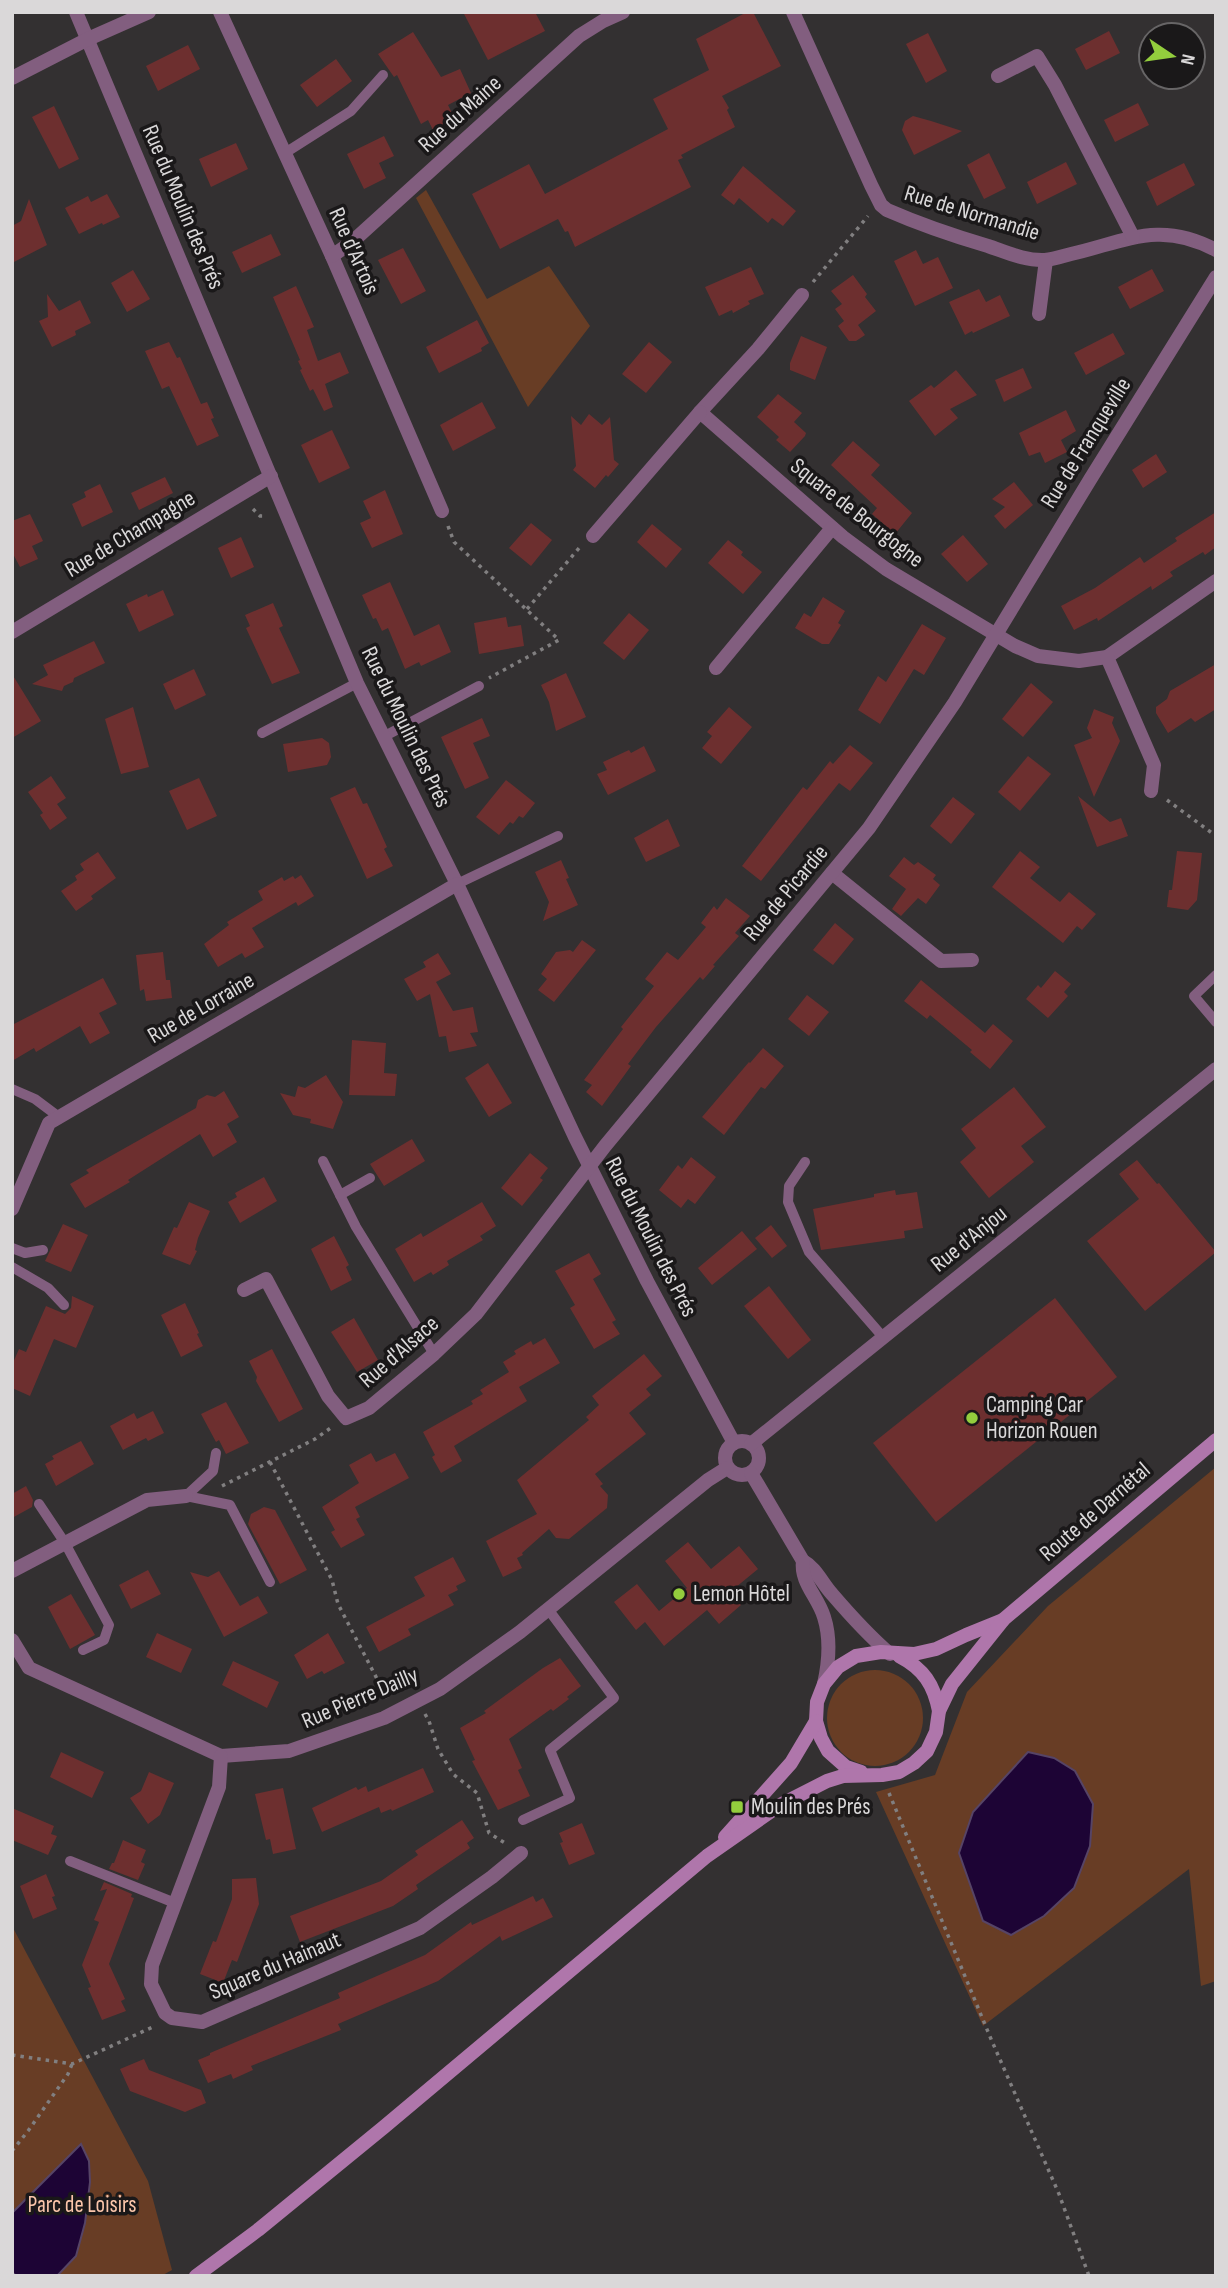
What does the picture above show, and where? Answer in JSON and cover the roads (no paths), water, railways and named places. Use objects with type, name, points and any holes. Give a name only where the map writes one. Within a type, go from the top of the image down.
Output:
[{"type":"main road","name":"Route de Darnétal","points":[[1004,1619],[1216,1440]]},
{"type":"main road","points":[[865,1774],[846,1766],[828,1751],[816,1721],[817,1702],[824,1684],[838,1667],[856,1656],[881,1652],[914,1654],[936,1649],[1004,1619]]},
{"type":"main road","points":[[196,2276],[258,2230],[384,2127],[707,1856],[797,1794],[843,1776],[899,1772],[914,1763],[927,1751],[936,1732],[939,1711],[952,1684],[1004,1619]]},
{"type":"main road","points":[[893,1654],[914,1663],[926,1675],[935,1692],[939,1711]]},
{"type":"main road","points":[[707,1856],[775,1782],[804,1744],[816,1721]]},
{"type":"street","name":"Rue du Moulin des Prés","points":[[76,12],[358,684],[457,884],[590,1166],[653,1293],[734,1443]]},
{"type":"street","points":[[12,78],[88,39],[149,12]]},
{"type":"street","name":"Rue d'Artois","points":[[220,12],[332,256],[442,511]]},
{"type":"street","name":"Rue du Maine","points":[[332,256],[361,234],[579,36],[623,12]]},
{"type":"street","name":"Rue de Normandie","points":[[793,12],[881,205],[893,213],[970,241],[1019,256],[1046,260],[1133,237],[1165,234],[1186,237],[1216,250]]},
{"type":"street","points":[[998,76],[1037,57],[1055,85],[1133,237]]},
{"type":"street","points":[[1039,314],[1046,260]]},
{"type":"street","name":"Rue de Franqueville","points":[[996,634],[1216,277]]},
{"type":"street","points":[[593,536],[803,295]]},
{"type":"street","name":"Square de Bourgogne","points":[[700,412],[832,528],[886,569],[1015,646],[1038,656],[1079,661],[1107,657]]},
{"type":"street","name":"Rue de Champagne","points":[[12,632],[271,476]]},
{"type":"street","points":[[716,668],[832,528]]},
{"type":"street","points":[[1152,791],[1154,765],[1107,657],[1216,581]]},
{"type":"street","name":"Rue de Picardie","points":[[590,1166],[869,828],[916,761],[996,634]]},
{"type":"street","points":[[832,873],[941,961],[972,960]]},
{"type":"street","name":"Rue de Lorraine","points":[[12,1209],[15,1187],[49,1123],[457,884]]},
{"type":"street","name":"Rue d'Anjou","points":[[751,1444],[1216,1069]]},
{"type":"street","name":"Rue d'Alsace","points":[[244,1290],[266,1279],[328,1396],[346,1418],[369,1408],[434,1354],[476,1314],[590,1166]]},
{"type":"street","points":[[742,1441],[751,1444],[756,1449],[759,1460],[755,1470],[739,1476],[727,1468],[725,1454],[734,1443],[742,1441]]},
{"type":"street","name":"Rue Pierre Dailly","points":[[12,1640],[29,1668],[221,1756],[289,1751],[394,1713],[440,1689],[520,1632],[708,1480],[727,1468]]},
{"type":"street","points":[[751,1473],[803,1561],[810,1564],[871,1638],[893,1654]]},
{"type":"street","points":[[12,1571],[147,1500],[186,1496]]},
{"type":"street","points":[[803,1561],[802,1571],[824,1617],[828,1642],[828,1665],[824,1684]]},
{"type":"street","points":[[175,1903],[219,1787],[221,1756]]},
{"type":"street","name":"Square du Hainaut","points":[[175,1903],[152,1965],[150,1984],[164,2013],[172,2018],[202,2022],[420,1928],[521,1853]]},
{"type":"lane","points":[[285,153],[351,111],[383,75]]},
{"type":"lane","points":[[262,733],[358,684]]},
{"type":"lane","points":[[383,737],[479,686]]},
{"type":"lane","points":[[457,884],[558,836]]},
{"type":"lane","points":[[1216,975],[1194,996],[1216,1022]]},
{"type":"lane","points":[[12,1089],[35,1099],[59,1117]]},
{"type":"lane","points":[[323,1161],[356,1227],[434,1354]]},
{"type":"lane","points":[[805,1162],[789,1186],[788,1202],[809,1252],[883,1337]]},
{"type":"lane","points":[[340,1195],[370,1178]]},
{"type":"lane","points":[[12,1248],[25,1253],[43,1250]]},
{"type":"lane","points":[[12,1267],[48,1287],[64,1305]]},
{"type":"lane","points":[[186,1496],[214,1471],[216,1453]]},
{"type":"lane","points":[[186,1496],[230,1505],[270,1582]]},
{"type":"lane","points":[[39,1504],[65,1543],[109,1625],[104,1640],[83,1650]]},
{"type":"lane","points":[[523,1819],[570,1798],[550,1750],[614,1698],[548,1609]]},
{"type":"lane","points":[[70,1861],[175,1903]]},
{"type":"place","name":"Camping Car Horizon Rouen","points":[[972,1418]]},
{"type":"place","name":"Lemon Hôtel","points":[[679,1594]]},
{"type":"place","name":"Moulin des Prés","points":[[737,1807]]},
{"type":"park label","name":"Parc de Loisirs","points":[[82,2205]]}]
